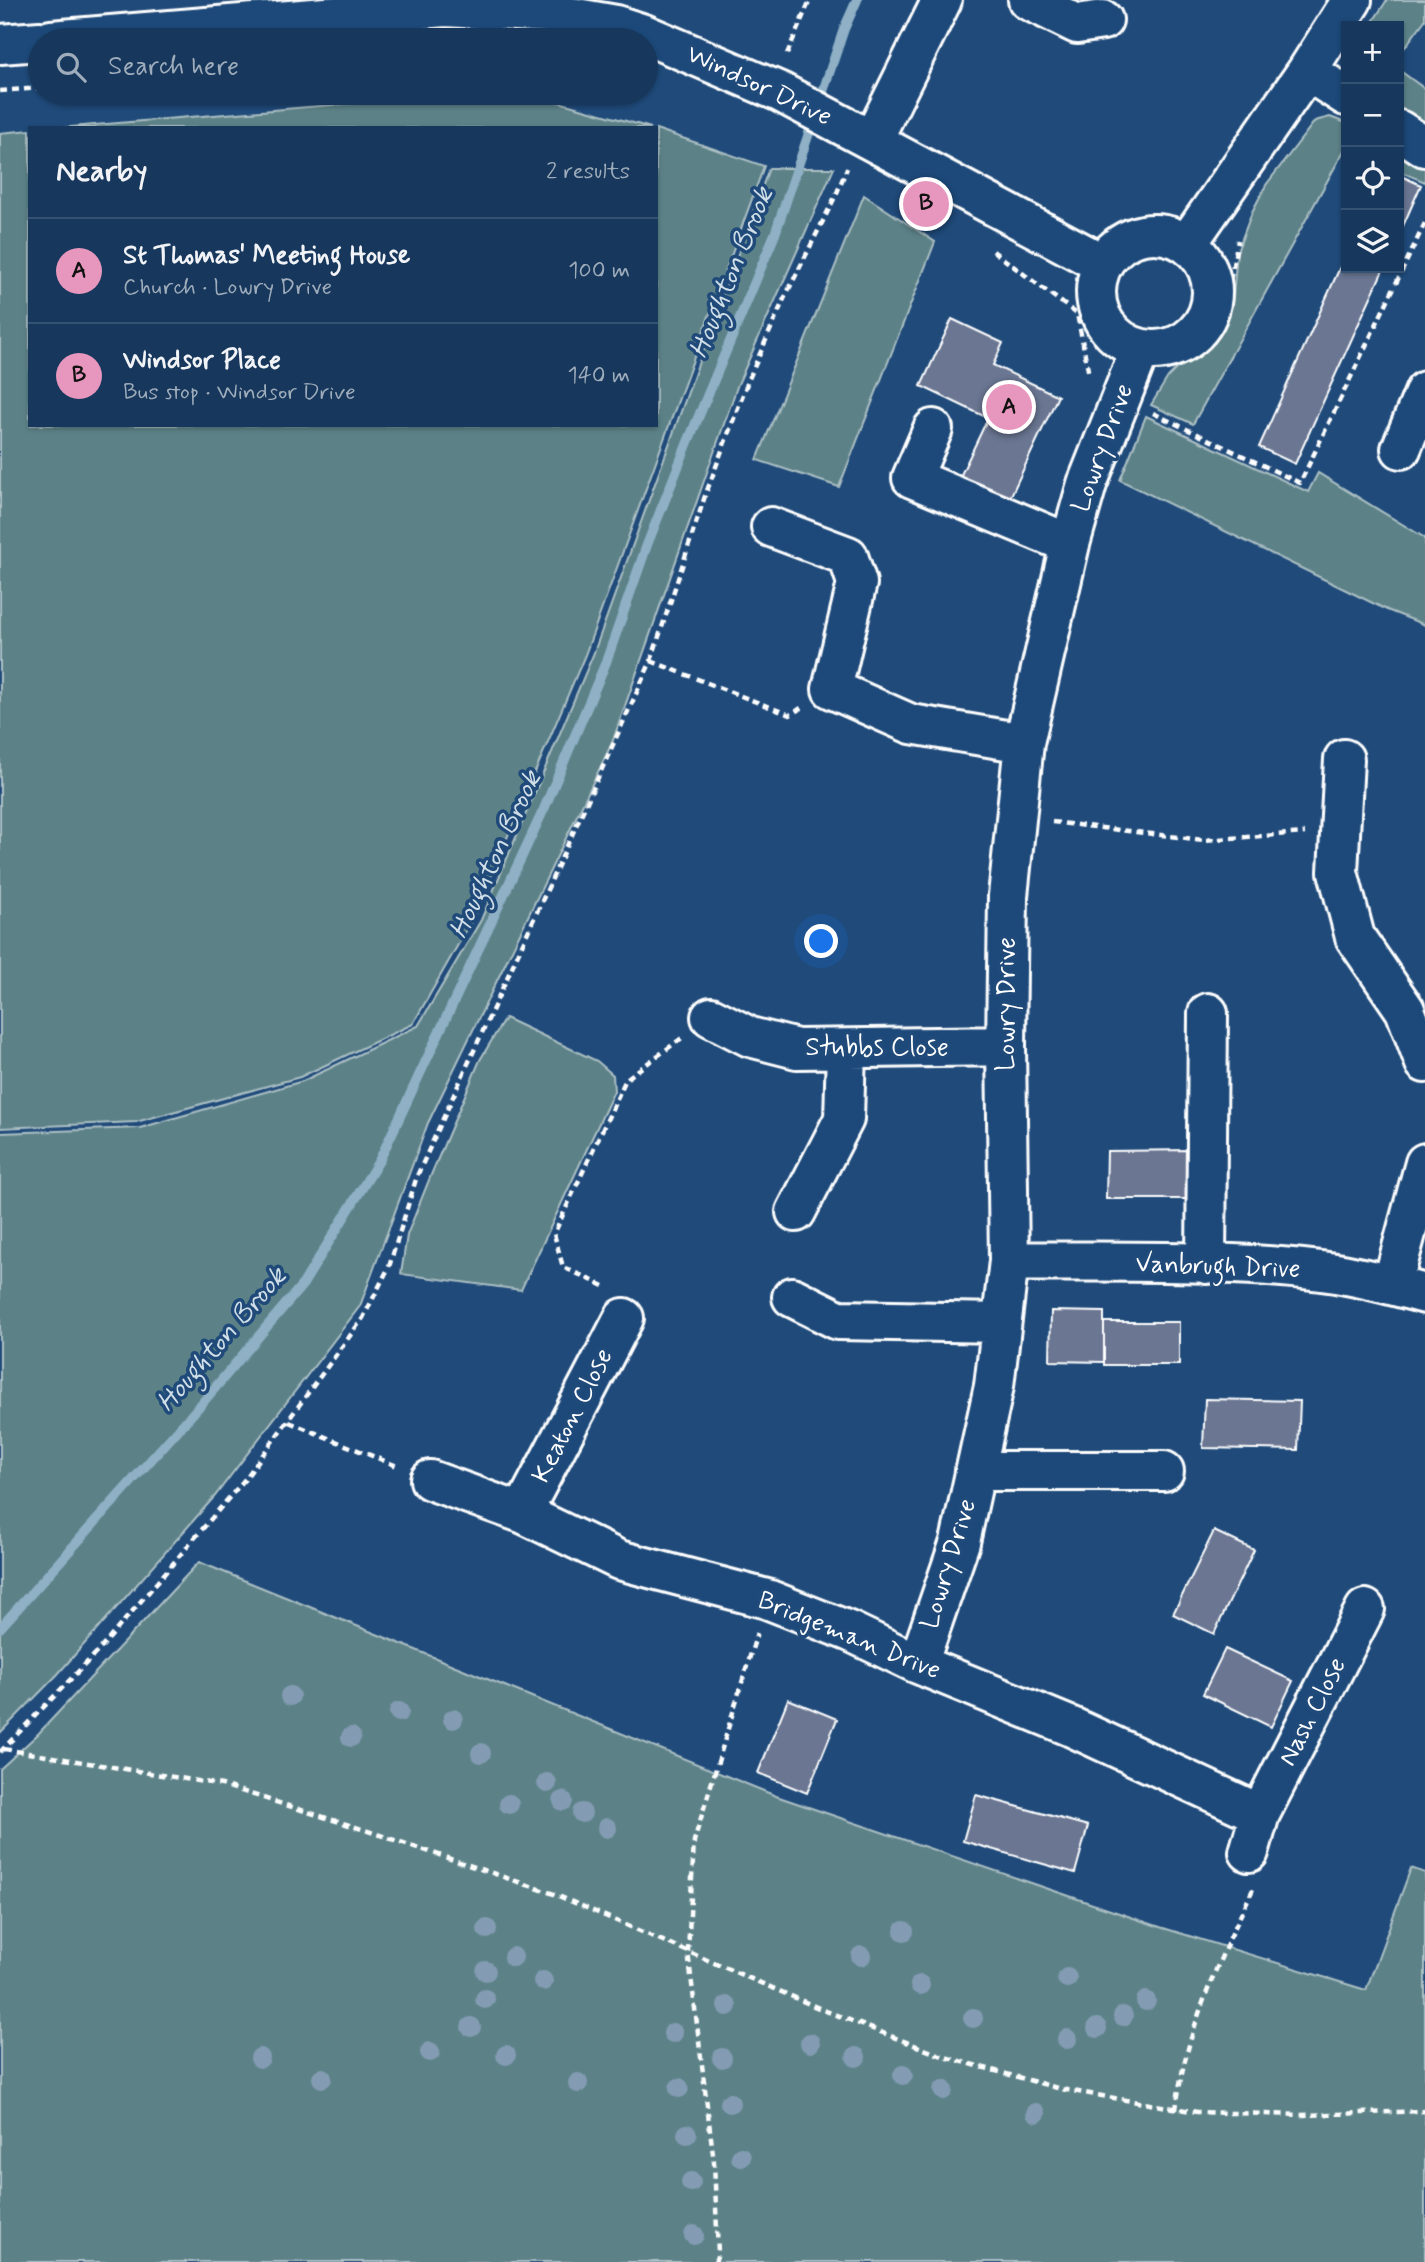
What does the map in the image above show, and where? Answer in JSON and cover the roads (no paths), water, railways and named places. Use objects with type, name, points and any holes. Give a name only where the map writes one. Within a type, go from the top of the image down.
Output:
[{"type":"street","points":[[857,153],[942,0]]},
{"type":"street","points":[[1028,0],[1077,24],[1103,20]]},
{"type":"street","points":[[1187,244],[1307,71],[1352,0]]},
{"type":"street","name":"Windsor Drive","points":[[194,28],[445,7],[548,13],[621,13],[638,28]]},
{"type":"street","name":"Windsor Drive","points":[[658,38],[783,75],[857,153],[1103,264]]},
{"type":"street","points":[[0,44],[28,42]]},
{"type":"street","points":[[1307,71],[1341,93]]},
{"type":"street","points":[[1404,133],[1425,147]]},
{"type":"street","points":[[1160,235],[1187,244],[1202,258],[1210,276],[1213,296],[1208,316],[1197,333],[1180,345],[1161,351],[1155,361],[1110,331],[1100,316],[1096,299],[1097,281],[1103,264],[1115,249],[1131,238],[1160,235]]},
{"type":"street","name":"Lowry Drive","points":[[918,1664],[960,1542],[994,1387],[1009,1262],[1006,1046],[1008,896],[1024,743],[1070,544],[1087,484],[1155,361]]},
{"type":"street","points":[[1401,449],[1425,391]]},
{"type":"street","points":[[933,429],[912,478],[1070,544]]},
{"type":"street","points":[[771,527],[848,556],[857,583],[832,689],[911,724],[1024,743]]},
{"type":"street","points":[[1344,759],[1338,872],[1355,937],[1405,1010],[1425,1063]]},
{"type":"street","points":[[1206,1264],[1208,1013]]},
{"type":"street","name":"Stubbs Close","points":[[711,1017],[750,1037],[797,1049],[1006,1046]]},
{"type":"street","points":[[796,1212],[844,1119],[846,1049]]},
{"type":"street","points":[[1408,1290],[1425,1163]]},
{"type":"street","name":"Vanbrugh Drive","points":[[1009,1262],[1206,1264],[1282,1268],[1338,1273],[1408,1290]]},
{"type":"street","points":[[792,1297],[838,1320],[1001,1323]]},
{"type":"street","name":"Keaton Close","points":[[522,1513],[624,1318]]},
{"type":"street","points":[[975,1471],[1164,1471]]},
{"type":"street","name":"Bridgeman Drive","points":[[430,1480],[522,1513],[619,1560],[767,1599],[851,1632],[918,1664],[1072,1727],[1260,1814]]},
{"type":"street","name":"Nash Close","points":[[1249,1852],[1260,1814],[1365,1609]]},
{"type":"waterway","name":"Houghton Brook","points":[[0,1628],[203,1402],[303,1284],[380,1159],[544,809],[606,662],[647,545],[775,234],[844,29],[857,0]]},
{"type":"place","name":"Windsor Place","points":[[926,204]]},
{"type":"place","name":"St Thomas' Meeting House","points":[[1009,407]]}]
